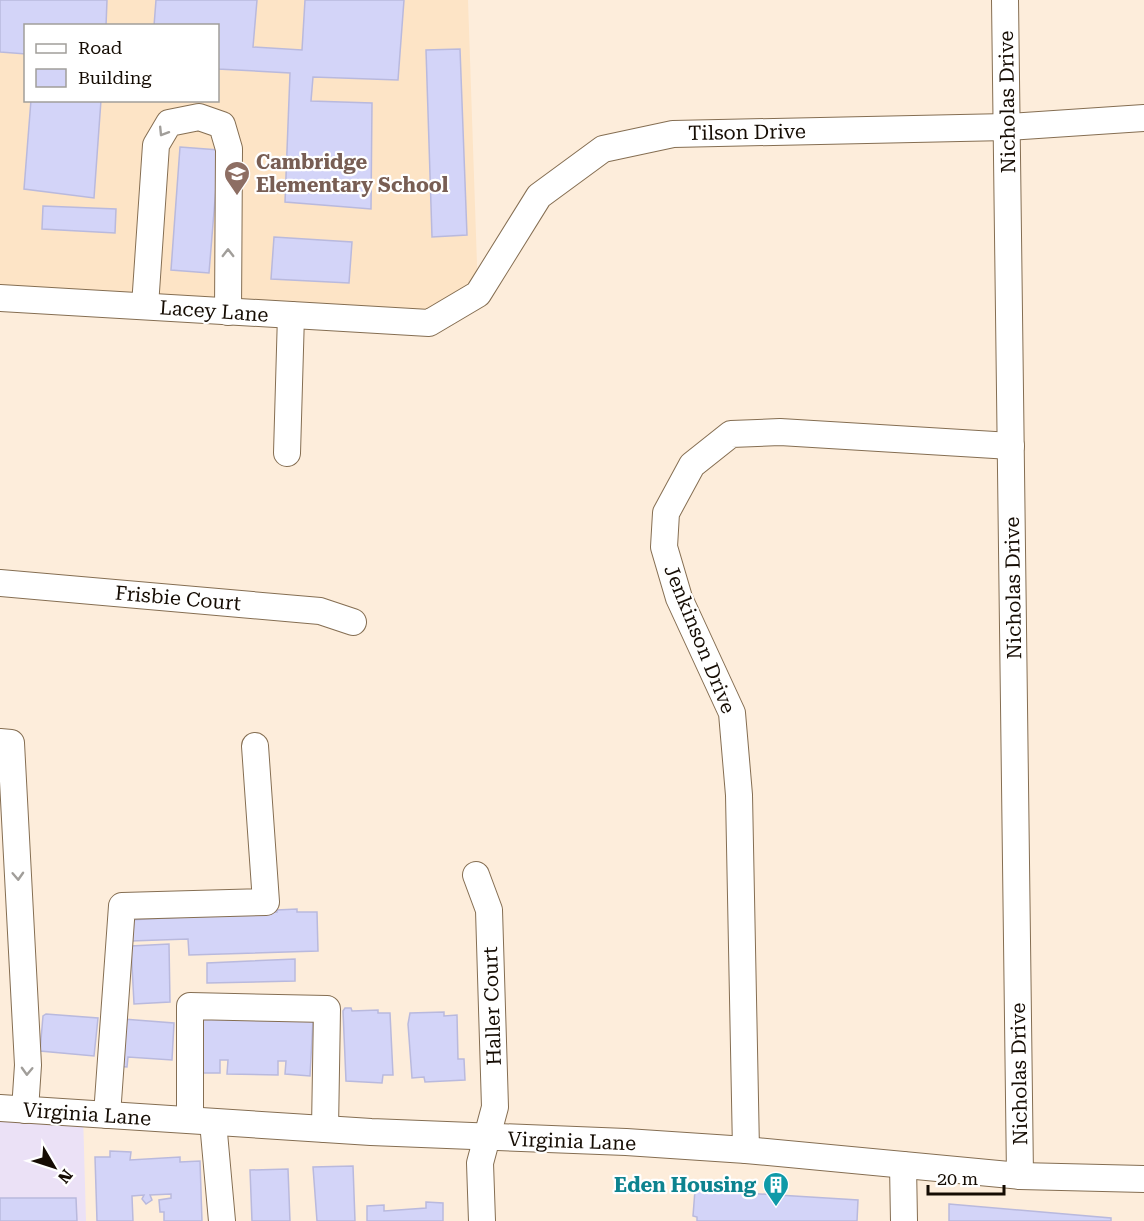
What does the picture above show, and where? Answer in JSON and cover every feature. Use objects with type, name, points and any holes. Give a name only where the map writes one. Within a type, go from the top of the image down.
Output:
[{"type":"street","name":"Nicholas Drive","points":[[1005,0],[1020,1176]]},
{"type":"street","points":[[145,306],[156,145],[169,123],[199,117],[222,125],[229,149],[228,312]]},
{"type":"street","name":"Tilson Drive","points":[[429,323],[478,294],[539,196],[603,149],[673,134],[1007,127],[1144,118]]},
{"type":"street","name":"Lacey Lane","points":[[0,298],[429,323]]},
{"type":"street","points":[[287,453],[291,315]]},
{"type":"street","name":"Jenkinson Drive","points":[[746,1150],[739,795],[732,713],[679,598],[664,547],[666,513],[692,465],[731,434],[780,432],[1011,446]]},
{"type":"street","name":"Frisbie Court","points":[[0,583],[320,611],[353,622]]},
{"type":"street","points":[[0,742],[11,743],[7,817],[28,1065],[13,1109]]},
{"type":"street","points":[[107,1115],[122,906],[266,902],[255,746]]},
{"type":"street","name":"Haller Court","points":[[476,875],[489,910],[495,1107],[480,1163],[482,1221]]},
{"type":"street","points":[[222,1221],[201,1121],[190,1006],[327,1009],[325,1129]]},
{"type":"street","name":"Virginia Lane","points":[[13,1109],[325,1129],[626,1142],[746,1150],[1020,1176],[1144,1179]]},
{"type":"street","points":[[903,1165],[904,1221]]},
{"type":"shaded area","name":"Cambridge Elementary School","points":[[0,0],[468,0],[478,294],[429,323],[0,298]]},
{"type":"shaded area","points":[[0,1108],[83,1114],[86,1221],[0,1221]]},
{"type":"building","points":[[0,0],[107,0],[106,24],[24,24],[24,54],[0,52]]},
{"type":"building","points":[[156,0],[257,0],[253,47],[302,50],[305,0],[404,0],[398,80],[313,77],[311,101],[372,103],[371,209],[285,202],[290,73],[219,69],[219,24],[154,24]]},
{"type":"building","points":[[460,49],[467,235],[432,237],[426,50]]},
{"type":"building","points":[[31,102],[101,102],[94,198],[24,189]]},
{"type":"building","points":[[180,147],[219,150],[209,273],[171,270]]},
{"type":"building","points":[[43,206],[116,209],[115,233],[42,229]]},
{"type":"building","points":[[274,237],[352,242],[349,283],[271,279]]},
{"type":"building","points":[[297,909],[297,912],[317,912],[318,951],[189,955],[188,939],[131,941],[129,920]]},
{"type":"building","points":[[169,944],[170,1002],[134,1004],[131,946]]},
{"type":"building","points":[[295,959],[295,981],[207,983],[207,963]]},
{"type":"building","points":[[345,1008],[351,1008],[352,1011],[378,1010],[378,1013],[390,1013],[393,1075],[383,1075],[382,1083],[346,1081],[343,1011]]},
{"type":"building","points":[[444,1012],[444,1016],[457,1015],[458,1059],[464,1059],[465,1080],[425,1082],[424,1077],[412,1078],[408,1024],[410,1013]]},
{"type":"building","points":[[46,1014],[98,1018],[94,1056],[40,1051],[43,1016]]},
{"type":"building","points":[[196,1018],[313,1020],[310,1076],[285,1074],[286,1061],[278,1061],[278,1075],[227,1074],[228,1060],[220,1060],[220,1073],[196,1073]]},
{"type":"building","points":[[123,1019],[174,1023],[172,1060],[128,1057],[127,1067],[116,1066]]},
{"type":"building","points":[[110,1151],[131,1152],[130,1160],[180,1157],[180,1162],[200,1161],[202,1221],[164,1221],[164,1212],[160,1212],[159,1200],[171,1198],[171,1194],[150,1195],[152,1200],[146,1204],[142,1199],[144,1195],[132,1196],[133,1221],[97,1221],[95,1157],[110,1157]]},
{"type":"building","points":[[353,1166],[355,1221],[317,1221],[313,1167]]},
{"type":"building","points":[[288,1169],[290,1221],[252,1221],[250,1170]]},
{"type":"building","name":"Eden Housing","points":[[695,1190],[858,1200],[857,1221],[697,1221],[697,1217],[693,1216]]},
{"type":"building","points":[[0,1198],[76,1198],[77,1221],[0,1221]]},
{"type":"building","points":[[426,1202],[443,1203],[443,1221],[367,1221],[367,1206],[384,1205],[384,1211],[426,1208]]},
{"type":"building","points":[[949,1204],[1111,1218],[1111,1221],[949,1221]]},
{"type":"place","name":"Cambridge Elementary School","points":[[237,197]]},
{"type":"place","name":"Eden Housing","points":[[776,1208]]}]
